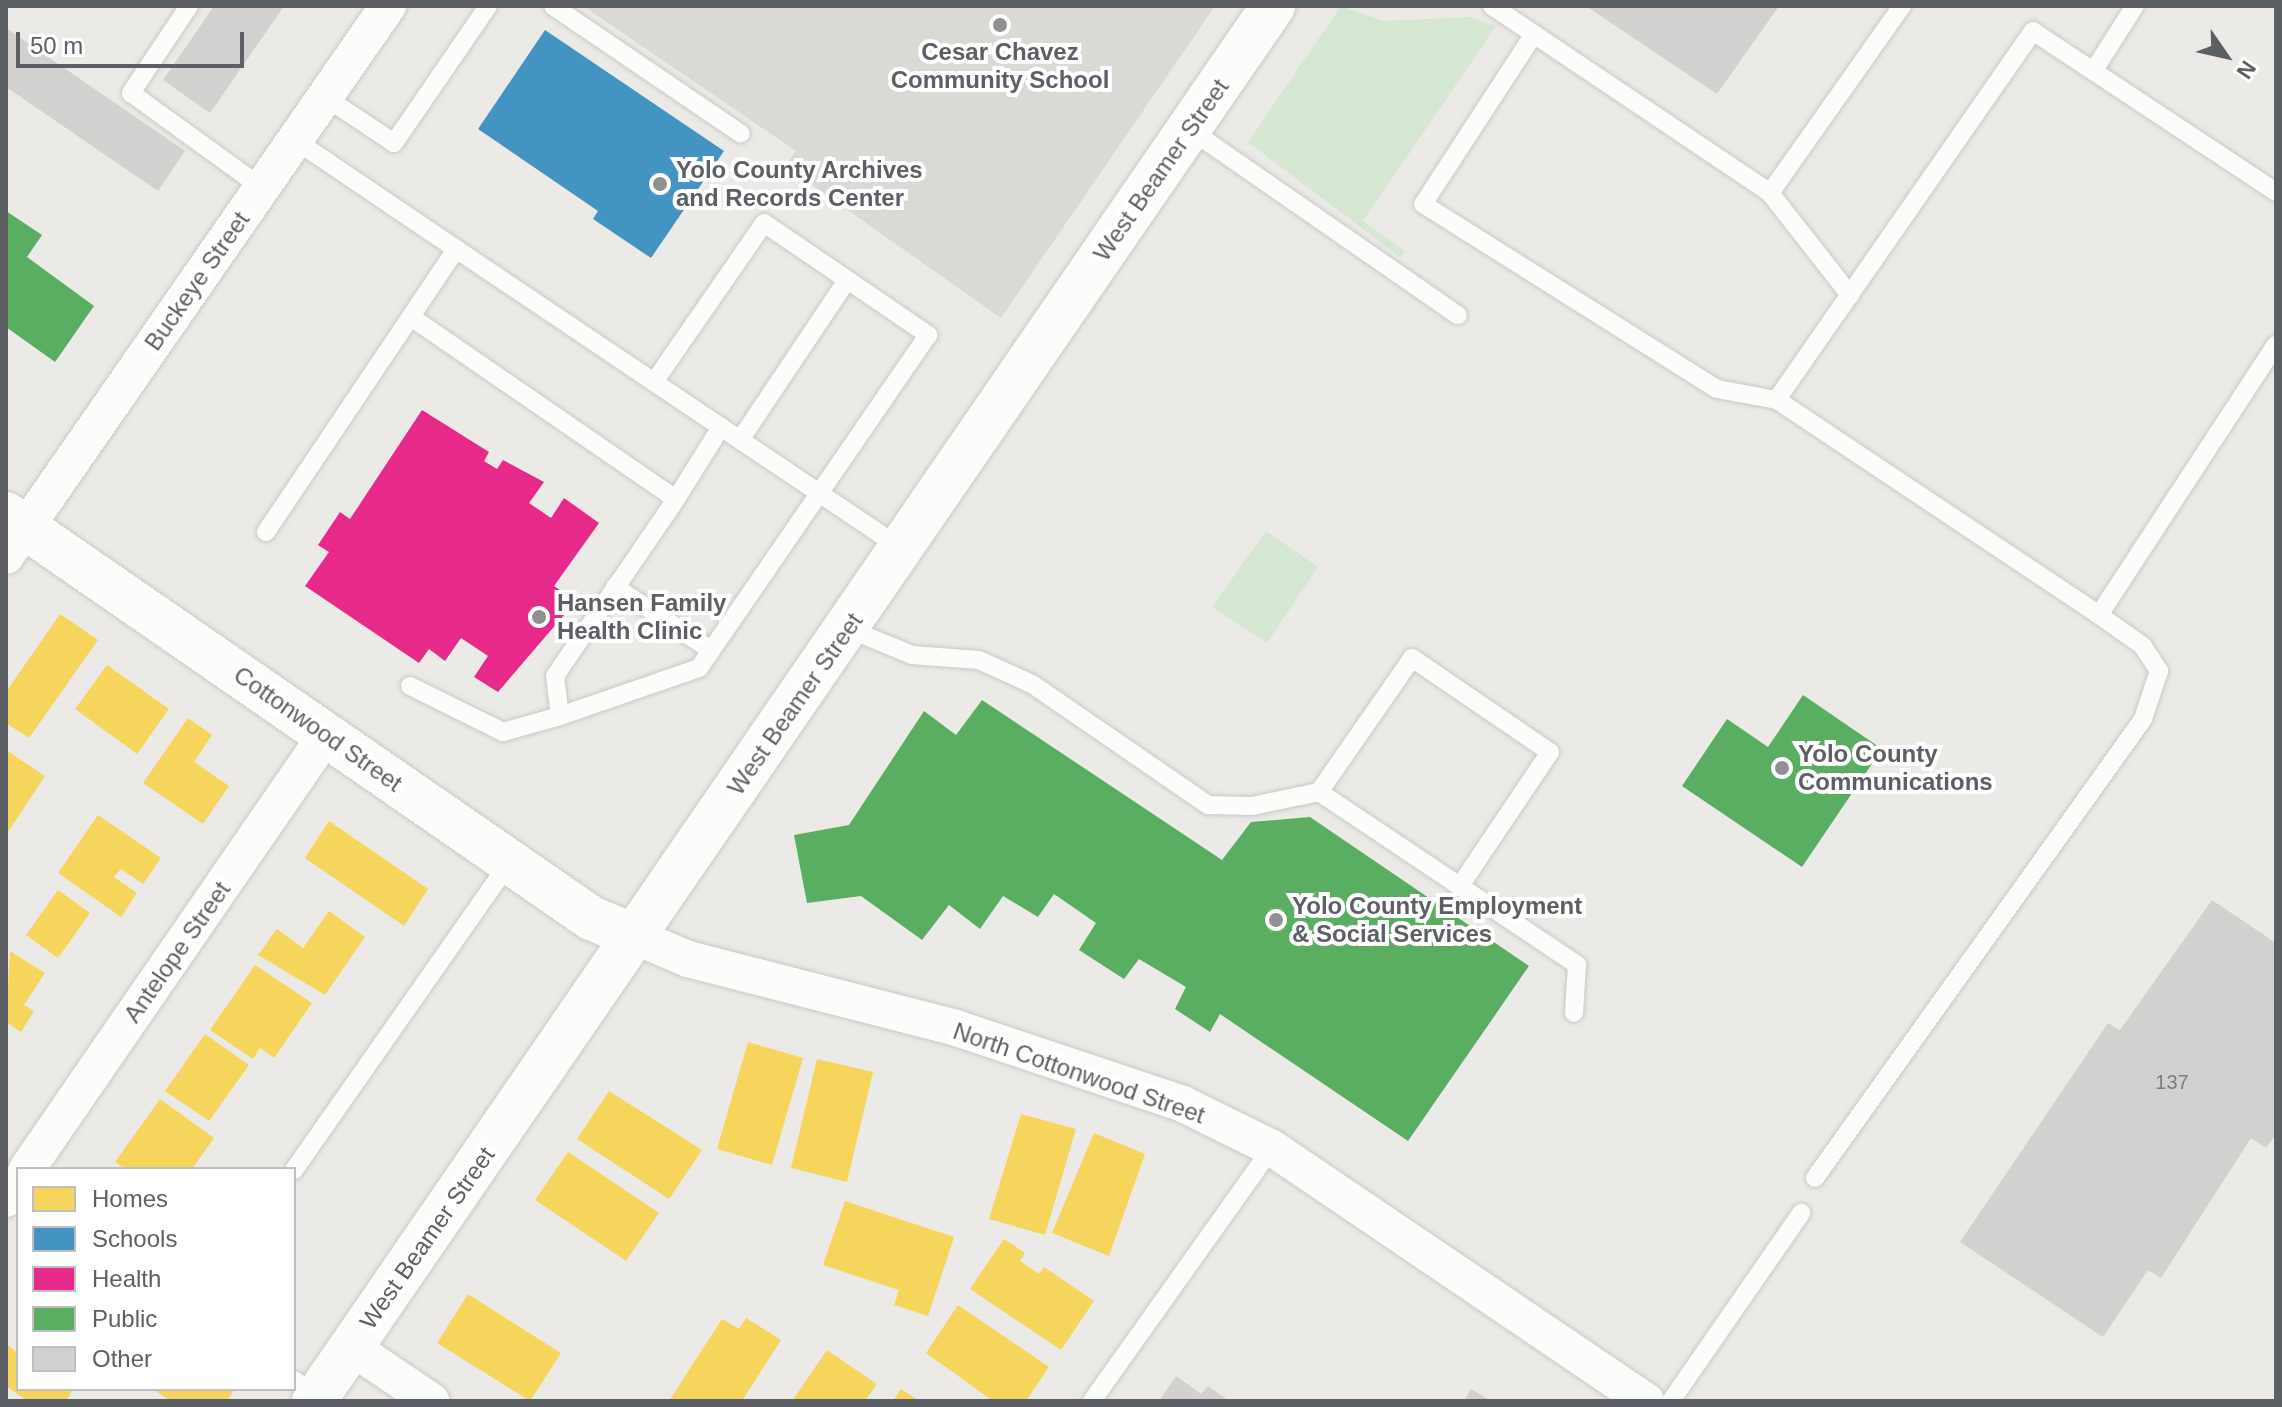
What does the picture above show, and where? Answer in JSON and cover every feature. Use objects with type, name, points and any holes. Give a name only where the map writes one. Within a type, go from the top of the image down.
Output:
[{"type":"street","name":"Buckeye Street","points":[[12,533],[262,188],[388,6]]},
{"type":"street","name":"West Beamer Street","points":[[309,1392],[351,1347],[849,629],[901,548],[1273,6]]},
{"type":"street","name":"Cottonwood Street","points":[[12,533],[326,735],[591,918],[634,936]]},
{"type":"street","name":"Antelope Street","points":[[28,1167],[326,735]]},
{"type":"street","name":"North Cottonwood Street","points":[[634,936],[688,959],[956,1028],[1183,1104],[1272,1148],[1646,1401]]},
{"type":"street","points":[[351,1347],[431,1401]]},
{"type":"lane","points":[[189,6],[131,93],[262,188]]},
{"type":"lane","points":[[325,97],[394,143],[488,6]]},
{"type":"lane","points":[[553,6],[741,134]]},
{"type":"lane","points":[[1492,6],[1770,193],[1850,295]]},
{"type":"lane","points":[[1770,193],[1902,6]]},
{"type":"lane","points":[[2094,70],[2135,6]]},
{"type":"lane","points":[[1777,400],[2033,31],[2276,192]]},
{"type":"lane","points":[[1534,34],[1423,204],[1717,389],[1777,400],[2143,646],[2159,671],[2143,719],[1815,1178]]},
{"type":"lane","points":[[1189,129],[1458,315]]},
{"type":"lane","points":[[295,140],[901,548]]},
{"type":"lane","points":[[410,686],[503,732],[560,716],[699,668],[928,335],[764,223],[654,382]]},
{"type":"lane","points":[[266,532],[456,249]]},
{"type":"lane","points":[[740,440],[847,280]]},
{"type":"lane","points":[[411,317],[676,499]]},
{"type":"lane","points":[[2099,615],[2276,345]]},
{"type":"lane","points":[[560,716],[555,676],[676,499],[721,427]]},
{"type":"lane","points":[[615,587],[711,650]]},
{"type":"lane","points":[[849,629],[912,655],[979,660],[1032,684],[1208,805],[1252,806],[1319,792],[1412,658],[1550,752],[1460,886]]},
{"type":"lane","points":[[1319,792],[1577,965],[1574,1013]]},
{"type":"lane","points":[[296,1167],[510,862]]},
{"type":"lane","points":[[1092,1401],[1272,1148]]},
{"type":"lane","points":[[1671,1401],[1801,1213]]},
{"type":"shaded area","points":[[583,6],[1215,6],[1001,318],[785,166],[796,151]]},
{"type":"green space","points":[[1341,6],[1383,21],[1471,17],[1496,26],[1363,221],[1405,251],[1400,257],[1248,142]]},
{"type":"green space","points":[[1266,531],[1318,567],[1267,643],[1212,607]]},
{"type":"building: Homes","points":[[60,614],[98,640],[29,738],[6,723],[6,692]]},
{"type":"building: Homes","points":[[107,665],[169,709],[137,754],[75,709]]},
{"type":"building: Homes","points":[[188,718],[212,735],[194,762],[229,786],[203,824],[143,783]]},
{"type":"building: Homes","points":[[6,750],[45,776],[6,835]]},
{"type":"building: Homes","points":[[98,815],[161,858],[143,884],[121,869],[114,877],[137,893],[121,917],[58,873]]},
{"type":"building: Homes","points":[[329,821],[428,889],[404,926],[305,858]]},
{"type":"building: Homes","points":[[58,890],[90,913],[58,958],[26,935]]},
{"type":"building: Homes","points":[[329,911],[365,937],[325,995],[258,955],[277,929],[303,948]]},
{"type":"building: Homes","points":[[10,951],[45,973],[24,1005],[34,1011],[21,1032],[6,1022]]},
{"type":"building: Homes","points":[[255,965],[312,1003],[274,1058],[260,1048],[253,1059],[210,1030]]},
{"type":"building: Homes","points":[[205,1034],[249,1065],[209,1121],[165,1091]]},
{"type":"building: Homes","points":[[748,1042],[803,1058],[772,1165],[717,1149]]},
{"type":"building: Homes","points":[[817,1059],[873,1072],[847,1182],[791,1168]]},
{"type":"building: Homes","points":[[609,1091],[702,1150],[669,1199],[577,1139]]},
{"type":"building: Homes","points":[[160,1099],[214,1138],[193,1167],[122,1167],[115,1162]]},
{"type":"building: Homes","points":[[1021,1114],[1076,1129],[1045,1235],[989,1219]]},
{"type":"building: Homes","points":[[1094,1133],[1145,1154],[1109,1256],[1052,1233]]},
{"type":"building: Homes","points":[[568,1152],[659,1213],[626,1261],[535,1200]]},
{"type":"building: Homes","points":[[845,1201],[954,1237],[928,1316],[894,1305],[899,1290],[823,1265]]},
{"type":"building: Homes","points":[[1004,1239],[1025,1253],[1020,1261],[1039,1274],[1044,1267],[1094,1301],[1061,1350],[970,1289]]},
{"type":"building: Homes","points":[[468,1294],[561,1353],[530,1401],[437,1343]]},
{"type":"building: Homes","points":[[958,1305],[1049,1367],[1026,1401],[993,1401],[926,1353]]},
{"type":"building: Homes","points":[[746,1318],[781,1340],[742,1401],[669,1401],[722,1319],[739,1329]]},
{"type":"building: Homes","points":[[6,1344],[16,1352],[16,1391],[72,1391],[67,1401],[27,1401],[6,1386]]},
{"type":"building: Homes","points":[[827,1350],[877,1384],[865,1401],[792,1401]]},
{"type":"building: Homes","points":[[901,1389],[920,1401],[893,1401]]},
{"type":"building: Homes","points":[[156,1391],[234,1391],[227,1401],[170,1401]]},
{"type":"building: Schools","points":[[545,30],[724,151],[651,258],[593,219],[598,211],[478,129]]},
{"type":"building: Health","points":[[422,410],[489,452],[484,461],[497,469],[503,460],[544,482],[529,503],[551,518],[564,498],[599,523],[554,586],[576,601],[498,692],[474,677],[488,656],[461,638],[445,661],[429,649],[419,663],[305,586],[329,552],[318,545],[340,512],[350,519]]},
{"type":"building: Public","points":[[6,211],[42,235],[27,257],[94,306],[55,362],[6,327]]},
{"type":"building: Public","name":"Yolo County Communications","points":[[1803,695],[1882,749],[1802,867],[1682,786],[1727,719],[1768,747]]},
{"type":"building: Public","name":"Yolo County Employment & Social Services","points":[[982,700],[1222,860],[1251,822],[1310,817],[1529,966],[1408,1141],[1220,1014],[1210,1032],[1175,1009],[1186,987],[1139,959],[1124,979],[1079,950],[1096,923],[1054,894],[1038,917],[1003,896],[980,929],[949,905],[922,940],[861,896],[807,903],[794,835],[849,825],[924,711],[956,735]]},
{"type":"building: Other","points":[[214,6],[284,6],[210,113],[163,80]]},
{"type":"building: Other","points":[[1586,6],[1779,6],[1717,94]]},
{"type":"building: Other","points":[[6,28],[185,151],[158,191],[6,87]]},
{"type":"building: Other","points":[[2212,900],[2276,943],[2276,1134],[2266,1148],[2251,1138],[2161,1278],[2148,1270],[2103,1337],[1960,1242],[2108,1023],[2120,1030]]},
{"type":"building: Other","points":[[1176,1376],[1201,1394],[1208,1386],[1229,1401],[1159,1401]]},
{"type":"building: Other","points":[[1471,1389],[1491,1401],[1464,1401]]},
{"type":"place","name":"Cesar Chavez Community School","points":[[1000,25]]},
{"type":"place","name":"Yolo County Archives and Records Center","points":[[660,184]]},
{"type":"place","name":"Hansen Family Health Clinic","points":[[539,617]]},
{"type":"place","name":"Yolo County Communications","points":[[1782,768]]},
{"type":"place","name":"Yolo County Employment & Social Services","points":[[1276,920]]}]
